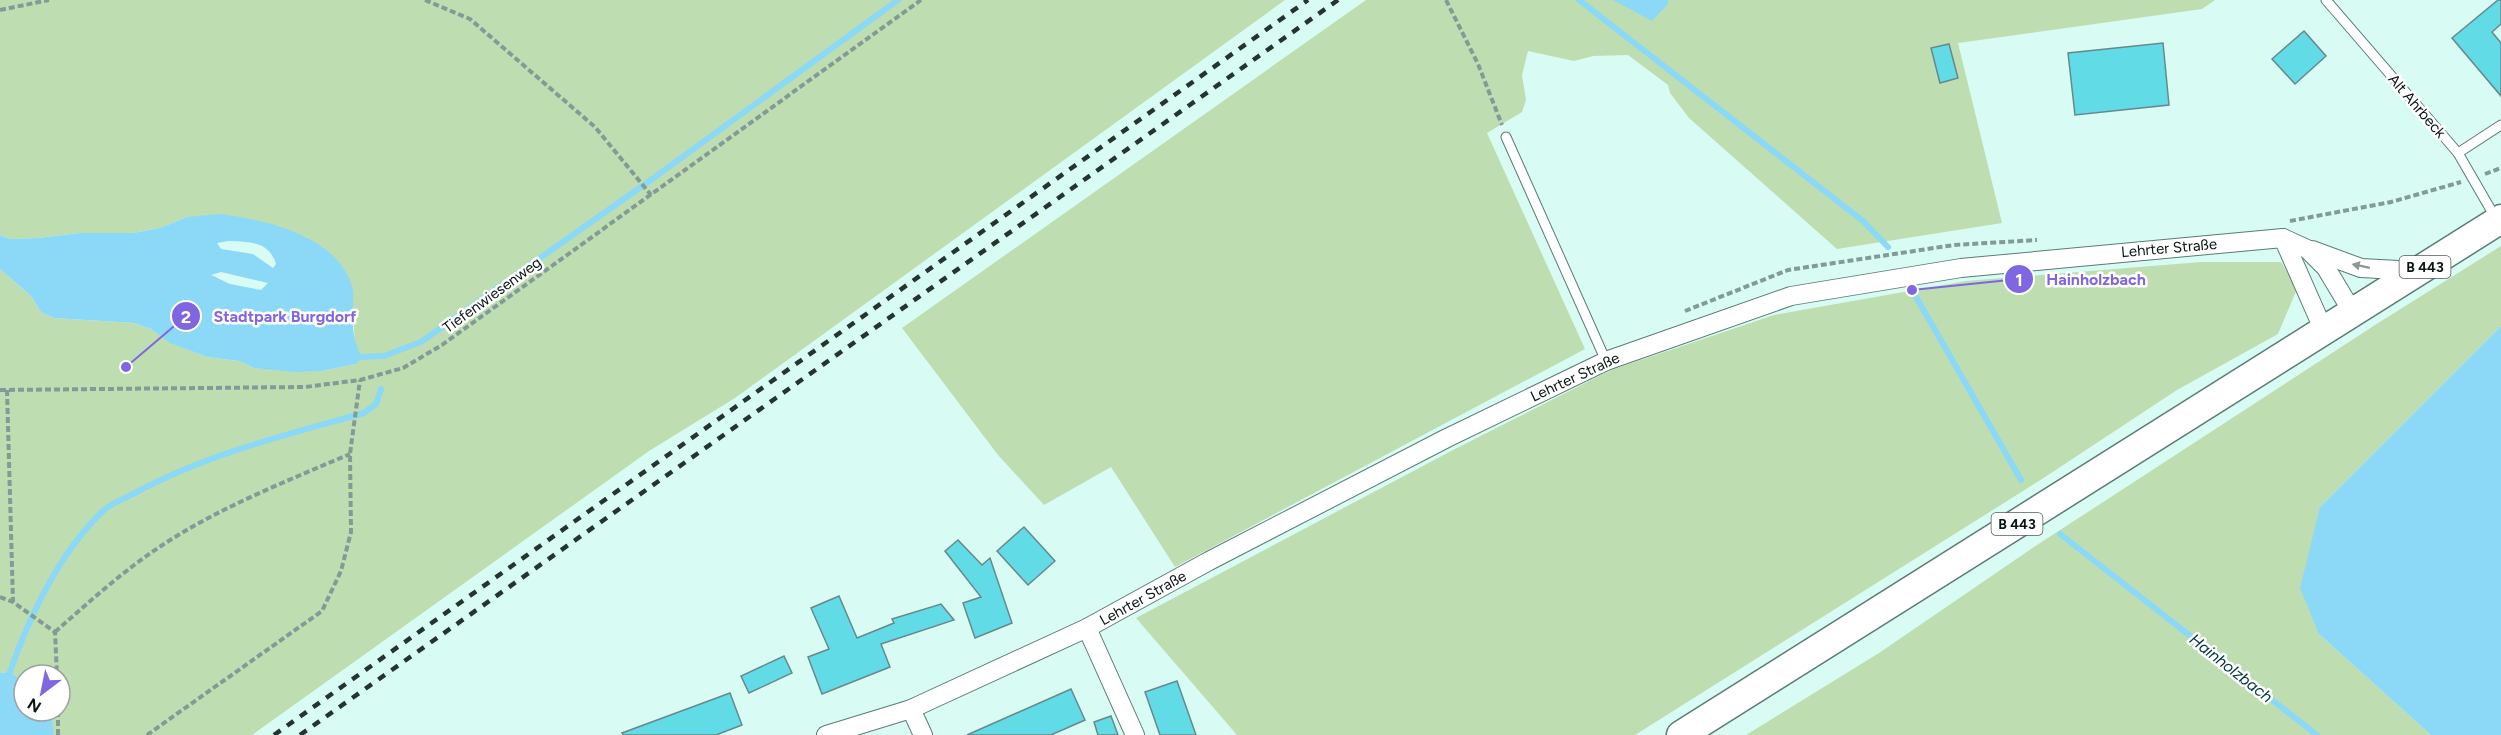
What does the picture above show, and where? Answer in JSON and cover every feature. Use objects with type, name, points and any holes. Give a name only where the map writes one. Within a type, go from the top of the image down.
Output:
[{"type":"main road","name":"Alt Ahrbeck","points":[[2353,313],[2499,220]]},
{"type":"main road","name":"B 443","points":[[1681,735],[2353,313]]},
{"type":"street","name":"Lehrter Straße","points":[[826,735],[911,709],[1087,628],[1209,561],[1447,438],[1606,361],[1791,297],[1960,268],[2115,252],[2286,230],[2326,268],[2353,313]]},
{"type":"street","points":[[2286,230],[2324,331]]},
{"type":"street","points":[[2307,249],[2361,268],[2418,272]]},
{"type":"street","points":[[1087,628],[1135,735]]},
{"type":"street","points":[[911,709],[923,735]]},
{"type":"lane","name":"Alt Ahrbeck","points":[[2326,0],[2458,153],[2499,220]]},
{"type":"lane","points":[[2458,153],[2501,125]]},
{"type":"lane","points":[[1506,137],[1606,361]]},
{"type":"path","points":[[0,10],[49,0]]},
{"type":"path","points":[[425,0],[470,19],[595,127],[651,195]]},
{"type":"path","name":"Tiefenwiesenweg","points":[[0,390],[305,387],[360,380],[403,368],[442,345],[921,0]]},
{"type":"path","points":[[1446,0],[1478,64],[1506,137]]},
{"type":"path","points":[[2286,230],[2391,202],[2501,168]]},
{"type":"path","points":[[147,735],[322,611],[341,571],[351,532],[351,454],[360,380]]},
{"type":"path","points":[[7,390],[13,602]]},
{"type":"path","points":[[55,632],[123,572],[163,544],[280,484],[351,454]]},
{"type":"path","points":[[0,597],[13,602],[55,632]]},
{"type":"path","points":[[55,632],[56,663]]},
{"type":"green space","points":[[0,0],[1285,0],[735,398],[649,451],[252,735],[54,735],[52,723],[72,723],[72,663],[12,663],[12,673],[0,673],[0,269],[31,296],[41,312],[54,318],[134,323],[151,329],[171,343],[207,357],[239,361],[254,368],[322,371],[356,364],[353,312],[323,248],[278,226],[187,217],[160,228],[133,233],[80,233],[11,239],[0,235]]},
{"type":"green space","points":[[1366,0],[2215,0],[2202,9],[1958,43],[2002,223],[1837,249],[1689,118],[1670,93],[1668,85],[1628,55],[1593,56],[1574,61],[1528,51],[1522,75],[1526,100],[1522,112],[1487,133],[1585,349],[1175,567],[1111,467],[1044,505],[998,455],[902,328]]},
{"type":"green space","points":[[2501,246],[2501,326],[2320,507],[2319,634],[2431,735],[1746,735],[1879,653],[2031,549],[2375,325]]},
{"type":"green space","points":[[2201,262],[2281,262],[2297,289],[2278,334],[2177,390],[2042,479],[1635,735],[1237,735],[1136,618],[1453,450],[1611,370],[1774,315],[1966,281]]},
{"type":"water","points":[[1613,0],[1668,0],[1668,4],[1652,21]]},
{"type":"water","points":[[220,214],[279,226],[318,244],[333,256],[345,271],[353,290],[354,333],[362,357],[356,364],[322,371],[295,372],[254,368],[239,361],[207,357],[170,343],[151,329],[134,323],[54,318],[41,312],[31,296],[0,269],[0,235],[11,239],[80,233],[133,233],[160,228],[187,217]],"holes":[[[229,241],[258,244],[269,251],[276,264],[273,268],[253,254],[221,249],[217,243]],[[221,272],[268,283],[261,290],[230,284],[211,275]]]},
{"type":"water","points":[[2501,326],[2501,735],[2431,735],[2319,634],[2300,588],[2320,507]]},
{"type":"water","points":[[0,673],[12,673],[12,723],[52,723],[54,735],[0,735]]},
{"type":"building","points":[[2498,0],[2501,0],[2501,24],[2492,32],[2501,43],[2501,96],[2452,38]]},
{"type":"building","points":[[2304,31],[2326,56],[2295,84],[2272,59]]},
{"type":"building","points":[[2163,43],[2169,105],[2075,115],[2068,53]]},
{"type":"building","points":[[1949,44],[1958,78],[1940,83],[1931,48]]},
{"type":"building","points":[[1024,527],[1055,561],[1028,585],[997,551]]},
{"type":"building","points":[[958,540],[982,565],[990,558],[1012,623],[975,638],[963,603],[981,597],[945,551]]},
{"type":"building","points":[[839,596],[857,638],[894,623],[892,619],[941,604],[954,620],[881,644],[890,667],[822,694],[808,657],[829,649],[811,608]]},
{"type":"building","points":[[784,656],[792,673],[749,693],[741,676]]},
{"type":"building","points":[[1177,681],[1196,735],[1160,735],[1145,692]]},
{"type":"building","points":[[1071,689],[1085,720],[1051,735],[967,735]]},
{"type":"building","points":[[730,693],[742,725],[716,735],[623,735],[622,733]]},
{"type":"building","points":[[1111,716],[1118,735],[1098,735],[1094,722]]},
{"type":"waterway","points":[[362,357],[384,356],[421,342],[655,177],[898,0]]},
{"type":"waterway","name":"Hainholzbach","points":[[1579,0],[1863,221],[1888,247]]},
{"type":"waterway","name":"Hainholzbach","points":[[1912,290],[2021,480]]},
{"type":"waterway","points":[[10,672],[37,607],[60,565],[87,528],[106,508],[162,479],[218,456],[364,413],[376,404],[381,389]]},
{"type":"waterway","name":"Hainholzbach","points":[[2060,534],[2317,735]]},
{"type":"railway","points":[[274,735],[1308,0]]},
{"type":"railway","points":[[300,735],[1338,0]]},
{"type":"place","name":"Hainholzbach","points":[[1912,290]]},
{"type":"place","name":"Stadtpark Burgdorf","points":[[126,367]]}]
